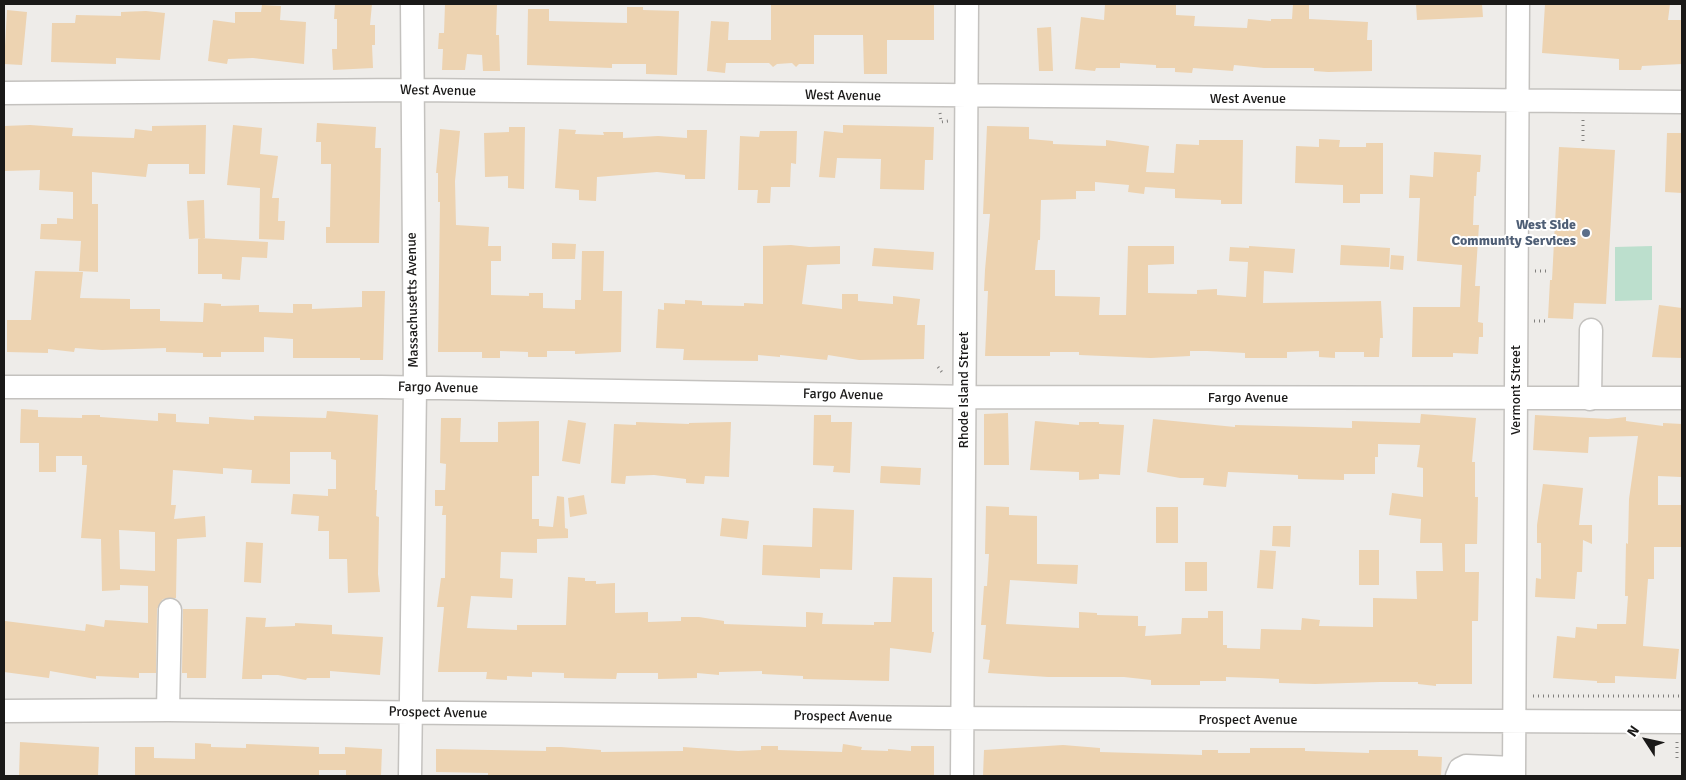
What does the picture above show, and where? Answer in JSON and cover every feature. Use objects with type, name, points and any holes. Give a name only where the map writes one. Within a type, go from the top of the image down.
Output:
[{"type":"street","name":"Massachusetts Avenue","points":[[410,776],[414,388],[412,4]]},
{"type":"street","name":"Rhode Island Street","points":[[962,776],[966,4]]},
{"type":"street","name":"Vermont Street","points":[[1514,772],[1518,4]]},
{"type":"street","name":"West Avenue","points":[[4,93],[412,90],[966,97],[1682,102]]},
{"type":"street","points":[[1590,399],[1591,330]]},
{"type":"street","name":"Fargo Avenue","points":[[4,387],[414,388],[964,397],[1682,398]]},
{"type":"street","points":[[168,710],[170,610]]},
{"type":"street","name":"Prospect Avenue","points":[[4,711],[168,710],[963,718],[1514,721],[1680,732]]},
{"type":"street","points":[[1457,776],[1460,769],[1466,766],[1514,772]]},
{"type":"path","points":[[1583,141],[1584,114]]},
{"type":"path","points":[[941,122],[948,120]]},
{"type":"path","points":[[938,367],[944,375]]},
{"type":"path","points":[[1527,696],[1682,696]]},
{"type":"path","points":[[1677,758],[1680,732]]},
{"type":"green space","points":[[1652,246],[1652,300],[1615,301],[1615,247]]},
{"type":"building","points":[[335,4],[372,4],[370,25],[375,25],[375,45],[372,45],[373,68],[333,70],[332,49],[337,49],[337,19],[334,19]]},
{"type":"building","points":[[445,4],[497,4],[496,35],[499,35],[500,71],[483,71],[482,55],[467,54],[465,70],[442,70],[443,49],[438,49],[439,33],[444,33]]},
{"type":"building","points":[[771,4],[934,4],[934,40],[887,40],[887,74],[864,74],[863,35],[814,35],[814,64],[799,64],[796,67],[792,63],[777,64],[773,67],[769,63],[726,63],[725,73],[707,71],[711,21],[729,22],[728,40],[771,40]]},
{"type":"building","points":[[1105,4],[1176,4],[1176,15],[1195,16],[1194,26],[1247,28],[1248,19],[1271,21],[1271,19],[1292,19],[1293,4],[1309,4],[1309,19],[1368,22],[1367,40],[1372,40],[1372,71],[1328,72],[1314,71],[1314,68],[1264,68],[1234,65],[1233,71],[1193,68],[1192,73],[1175,72],[1175,68],[1156,68],[1156,65],[1120,63],[1120,68],[1096,68],[1095,71],[1075,69],[1081,17],[1104,20]]},
{"type":"building","points":[[1416,4],[1482,4],[1483,17],[1417,20]]},
{"type":"building","points":[[1545,4],[1670,4],[1668,20],[1682,20],[1682,64],[1642,66],[1641,70],[1619,70],[1619,59],[1542,53]]},
{"type":"building","points":[[262,5],[281,6],[280,20],[306,22],[304,64],[253,58],[228,59],[227,64],[208,61],[213,20],[235,23],[235,12],[261,12]]},
{"type":"building","points":[[627,7],[643,7],[643,10],[679,11],[677,75],[646,74],[646,64],[612,64],[612,68],[527,65],[528,9],[549,9],[549,21],[627,23]]},
{"type":"building","points":[[7,10],[27,12],[22,65],[4,64]]},
{"type":"building","points":[[146,11],[165,13],[160,60],[116,58],[116,64],[51,62],[52,23],[75,23],[76,15],[121,16],[121,12]]},
{"type":"building","points":[[1051,27],[1053,71],[1039,71],[1037,28]]},
{"type":"building","points":[[317,123],[376,127],[375,148],[381,148],[379,243],[326,243],[326,227],[330,227],[331,164],[321,164],[321,142],[316,142]]},
{"type":"building","points":[[30,125],[73,128],[72,136],[134,138],[135,129],[152,131],[152,126],[206,125],[205,174],[189,174],[189,164],[148,164],[146,177],[92,172],[92,204],[98,204],[98,272],[79,271],[81,241],[40,239],[41,224],[57,224],[57,218],[73,219],[73,192],[39,190],[40,170],[4,171],[4,126]]},
{"type":"building","points":[[233,125],[262,128],[260,154],[278,156],[272,198],[279,198],[278,221],[285,221],[284,240],[259,239],[260,188],[227,185]]},
{"type":"building","points":[[843,125],[934,127],[933,160],[925,160],[924,190],[880,189],[881,159],[837,158],[835,178],[819,177],[824,131],[843,133]]},
{"type":"building","points":[[987,126],[1029,127],[1029,139],[1053,141],[1053,144],[1106,146],[1106,140],[1149,146],[1146,172],[1174,173],[1176,144],[1199,145],[1199,140],[1243,140],[1242,204],[1221,204],[1221,200],[1175,198],[1175,189],[1145,187],[1144,194],[1128,192],[1129,185],[1095,182],[1095,191],[1076,191],[1076,199],[1041,200],[1040,240],[1038,240],[1035,270],[1055,270],[1055,296],[1100,297],[1099,315],[1126,315],[1128,246],[1174,246],[1174,264],[1148,265],[1148,293],[1197,294],[1197,290],[1217,289],[1217,295],[1246,297],[1248,262],[1229,261],[1230,247],[1249,248],[1249,246],[1295,249],[1293,273],[1264,271],[1263,303],[1381,301],[1383,338],[1380,338],[1379,357],[1364,357],[1364,352],[1335,352],[1335,358],[1319,357],[1319,351],[1287,352],[1287,358],[1245,358],[1245,353],[1207,351],[1190,351],[1190,356],[1151,358],[1079,355],[1079,352],[1050,352],[1050,356],[985,356],[988,291],[984,291],[990,214],[983,214]]},
{"type":"building","points":[[509,127],[525,127],[524,189],[508,188],[508,176],[485,177],[484,133],[509,132]]},
{"type":"building","points":[[440,129],[460,131],[455,181],[456,225],[489,227],[488,246],[501,246],[501,261],[491,261],[491,295],[529,296],[529,293],[543,293],[543,308],[575,309],[575,300],[581,300],[582,251],[604,251],[603,291],[622,291],[621,352],[575,354],[575,351],[547,351],[547,357],[528,357],[528,352],[500,351],[500,358],[482,358],[482,352],[438,352],[440,202],[438,202],[438,173],[436,173]]},
{"type":"building","points":[[559,129],[576,130],[575,134],[604,135],[603,132],[623,132],[623,138],[658,136],[687,138],[687,130],[707,130],[705,179],[685,179],[685,175],[657,172],[597,177],[596,201],[579,200],[579,190],[555,188]]},
{"type":"building","points":[[760,131],[797,131],[796,164],[791,163],[790,187],[771,187],[770,203],[757,203],[758,190],[738,190],[740,136],[759,137]]},
{"type":"building","points":[[1667,133],[1682,133],[1682,193],[1665,192]]},
{"type":"building","points":[[1319,139],[1340,140],[1339,147],[1366,147],[1366,143],[1383,143],[1383,194],[1360,194],[1360,203],[1343,203],[1343,185],[1295,183],[1296,146],[1319,147]]},
{"type":"building","points":[[1559,147],[1615,150],[1606,304],[1574,303],[1573,319],[1548,318],[1550,280],[1552,280]]},
{"type":"building","points":[[1434,152],[1481,155],[1480,172],[1477,172],[1476,196],[1474,196],[1473,225],[1479,225],[1475,286],[1480,286],[1478,322],[1483,323],[1483,337],[1479,337],[1478,354],[1453,353],[1453,357],[1412,357],[1413,307],[1460,307],[1462,265],[1417,261],[1420,198],[1409,198],[1410,175],[1433,177]]},
{"type":"building","points":[[204,200],[205,238],[189,239],[187,201]]},
{"type":"building","points":[[198,238],[268,242],[267,258],[242,257],[240,280],[222,279],[222,274],[198,274]]},
{"type":"building","points":[[552,243],[576,244],[575,259],[552,259]]},
{"type":"building","points":[[791,245],[809,247],[840,246],[840,264],[807,265],[802,304],[842,309],[842,294],[858,294],[858,301],[893,304],[893,296],[920,299],[917,325],[925,325],[924,359],[859,360],[828,355],[827,360],[780,355],[780,357],[758,355],[758,361],[683,360],[684,349],[656,348],[658,309],[664,310],[664,303],[685,304],[685,300],[702,301],[702,305],[744,306],[744,303],[763,304],[763,246]]},
{"type":"building","points":[[1341,245],[1390,248],[1389,267],[1340,265]]},
{"type":"building","points":[[874,248],[934,252],[933,270],[872,266]]},
{"type":"building","points":[[1391,255],[1404,256],[1403,270],[1390,269]]},
{"type":"building","points":[[35,271],[83,272],[80,298],[130,299],[130,309],[160,309],[160,321],[203,322],[204,303],[221,304],[221,306],[259,305],[259,312],[293,313],[293,304],[312,304],[312,309],[362,307],[362,291],[385,291],[383,360],[293,358],[293,339],[264,337],[264,352],[221,352],[221,357],[203,357],[203,353],[166,352],[166,348],[102,350],[75,348],[74,352],[48,349],[48,353],[7,352],[7,320],[31,320]]},
{"type":"building","points":[[1659,305],[1682,308],[1682,358],[1652,357]]},
{"type":"building","points":[[21,409],[38,410],[38,417],[82,418],[82,415],[100,415],[100,417],[158,421],[158,413],[176,414],[176,422],[209,424],[209,417],[254,420],[254,416],[326,418],[327,411],[378,415],[375,490],[377,490],[376,516],[379,517],[378,574],[380,592],[348,593],[347,559],[329,559],[329,531],[318,531],[319,516],[291,514],[293,494],[328,496],[328,489],[336,489],[336,460],[331,459],[331,452],[290,452],[290,484],[251,483],[252,470],[223,468],[223,474],[173,470],[171,505],[176,505],[174,519],[205,516],[206,537],[177,539],[176,598],[163,599],[157,609],[156,673],[139,673],[139,678],[96,676],[96,679],[50,671],[49,678],[4,672],[5,621],[85,631],[86,624],[104,627],[105,620],[148,623],[148,586],[120,585],[120,590],[102,591],[101,539],[81,538],[87,465],[82,465],[82,456],[56,456],[56,472],[39,472],[39,443],[20,443]],"holes":[[[119,530],[155,532],[155,571],[120,569]]]},
{"type":"building","points":[[1008,413],[1009,465],[984,465],[984,414]]},
{"type":"building","points":[[1421,414],[1476,418],[1472,462],[1475,462],[1475,497],[1478,497],[1477,544],[1465,544],[1465,572],[1479,572],[1478,621],[1472,621],[1472,684],[1436,684],[1436,686],[1418,684],[1418,682],[1279,683],[1279,679],[1226,677],[1226,681],[1200,681],[1200,685],[1151,685],[1151,680],[1124,677],[1048,677],[988,673],[990,660],[983,659],[986,625],[981,625],[984,586],[987,586],[989,554],[985,554],[986,506],[1009,507],[1009,515],[1037,516],[1037,564],[1078,565],[1077,584],[1010,580],[1006,624],[1079,628],[1079,612],[1097,613],[1097,615],[1138,616],[1138,626],[1146,626],[1145,636],[1181,634],[1182,618],[1208,618],[1208,611],[1223,611],[1223,645],[1227,645],[1227,648],[1260,649],[1261,629],[1301,630],[1302,618],[1320,620],[1319,626],[1373,627],[1373,598],[1417,599],[1416,571],[1443,571],[1442,543],[1420,543],[1421,519],[1389,515],[1392,493],[1423,497],[1423,468],[1417,467],[1420,445],[1378,444],[1378,457],[1375,457],[1375,474],[1344,474],[1344,480],[1298,479],[1298,475],[1228,472],[1226,487],[1203,485],[1204,478],[1180,478],[1147,472],[1153,419],[1235,427],[1235,425],[1352,428],[1352,421],[1420,423]]},
{"type":"building","points":[[814,415],[831,415],[831,422],[852,422],[850,473],[833,472],[834,466],[813,465]]},
{"type":"building","points":[[1535,415],[1608,419],[1626,417],[1626,421],[1663,426],[1663,423],[1682,424],[1681,477],[1658,476],[1658,505],[1682,505],[1682,547],[1654,547],[1654,579],[1648,579],[1643,646],[1679,649],[1676,679],[1615,676],[1615,683],[1597,683],[1597,681],[1553,678],[1557,636],[1575,638],[1576,627],[1597,629],[1597,624],[1626,624],[1628,596],[1625,596],[1626,543],[1628,544],[1629,499],[1638,436],[1589,437],[1588,453],[1533,450]]},
{"type":"building","points":[[441,418],[461,418],[460,442],[498,442],[498,422],[539,421],[539,476],[532,476],[532,519],[539,519],[539,526],[553,527],[557,496],[564,497],[565,528],[568,529],[568,538],[537,539],[537,553],[501,552],[500,578],[513,579],[512,598],[471,596],[467,628],[517,630],[517,625],[566,625],[568,577],[585,578],[585,581],[596,581],[596,584],[615,583],[615,613],[648,612],[648,622],[681,621],[681,617],[699,617],[724,621],[724,624],[806,627],[806,612],[823,613],[822,624],[874,625],[874,622],[891,622],[893,577],[932,578],[932,632],[934,632],[931,653],[890,648],[889,681],[803,679],[803,676],[762,674],[762,671],[719,672],[719,675],[697,673],[697,678],[658,679],[658,673],[617,673],[616,679],[564,678],[564,673],[532,672],[532,677],[507,676],[507,680],[486,679],[487,672],[438,672],[444,607],[437,607],[441,578],[445,578],[446,515],[442,515],[443,506],[435,506],[435,490],[445,490],[446,464],[440,463]]},
{"type":"building","points":[[568,420],[586,423],[580,464],[562,461]]},
{"type":"building","points":[[1035,421],[1079,425],[1079,422],[1099,422],[1099,424],[1124,425],[1120,475],[1099,474],[1099,479],[1079,480],[1079,472],[1030,470]]},
{"type":"building","points":[[636,422],[689,424],[731,422],[729,477],[705,476],[704,484],[686,483],[686,479],[654,475],[626,476],[625,484],[611,483],[614,424],[636,425]]},
{"type":"building","points":[[881,466],[921,468],[920,485],[880,483]]},
{"type":"building","points":[[1543,484],[1583,488],[1579,525],[1592,525],[1592,544],[1583,540],[1582,572],[1577,572],[1575,599],[1535,597],[1536,578],[1541,579],[1541,543],[1537,543],[1537,525]]},
{"type":"building","points":[[584,495],[587,514],[570,517],[568,498]]},
{"type":"building","points":[[1156,507],[1178,507],[1178,543],[1156,543]]},
{"type":"building","points":[[813,508],[854,510],[852,570],[820,569],[820,578],[762,575],[763,545],[812,547]]},
{"type":"building","points":[[722,518],[749,521],[747,539],[720,536]]},
{"type":"building","points":[[1273,526],[1291,526],[1290,547],[1272,546]]},
{"type":"building","points":[[246,542],[263,543],[261,583],[244,582]]},
{"type":"building","points":[[1260,550],[1276,551],[1273,589],[1257,588]]},
{"type":"building","points":[[1359,550],[1379,550],[1379,585],[1359,585]]},
{"type":"building","points":[[1185,562],[1207,562],[1207,591],[1185,591]]},
{"type":"building","points":[[183,609],[208,609],[206,678],[187,678],[187,673],[182,673]]},
{"type":"building","points":[[246,617],[266,618],[265,627],[295,626],[295,623],[332,625],[332,634],[383,637],[380,675],[330,671],[330,678],[307,678],[306,680],[278,675],[262,675],[262,679],[242,679]]},
{"type":"building","points":[[20,742],[99,747],[98,776],[19,776]]},
{"type":"building","points":[[195,743],[211,744],[211,747],[246,748],[246,744],[319,747],[319,754],[345,754],[345,747],[382,749],[381,776],[346,776],[346,770],[319,770],[319,776],[135,776],[135,747],[154,747],[154,758],[195,759]]},
{"type":"building","points":[[843,744],[862,747],[861,750],[888,751],[888,749],[911,751],[911,746],[934,746],[934,776],[488,776],[488,773],[436,772],[436,749],[546,751],[546,747],[561,747],[601,750],[601,752],[683,751],[683,747],[738,751],[761,750],[761,746],[778,746],[778,750],[842,752]]},
{"type":"building","points":[[1063,745],[1100,748],[1100,752],[1202,755],[1202,750],[1218,750],[1218,753],[1250,753],[1250,748],[1305,748],[1305,751],[1369,753],[1369,750],[1418,750],[1418,756],[1442,757],[1441,776],[983,776],[984,750]]},
{"type":"place","name":"West Side Community Services","points":[[1586,233]]}]
